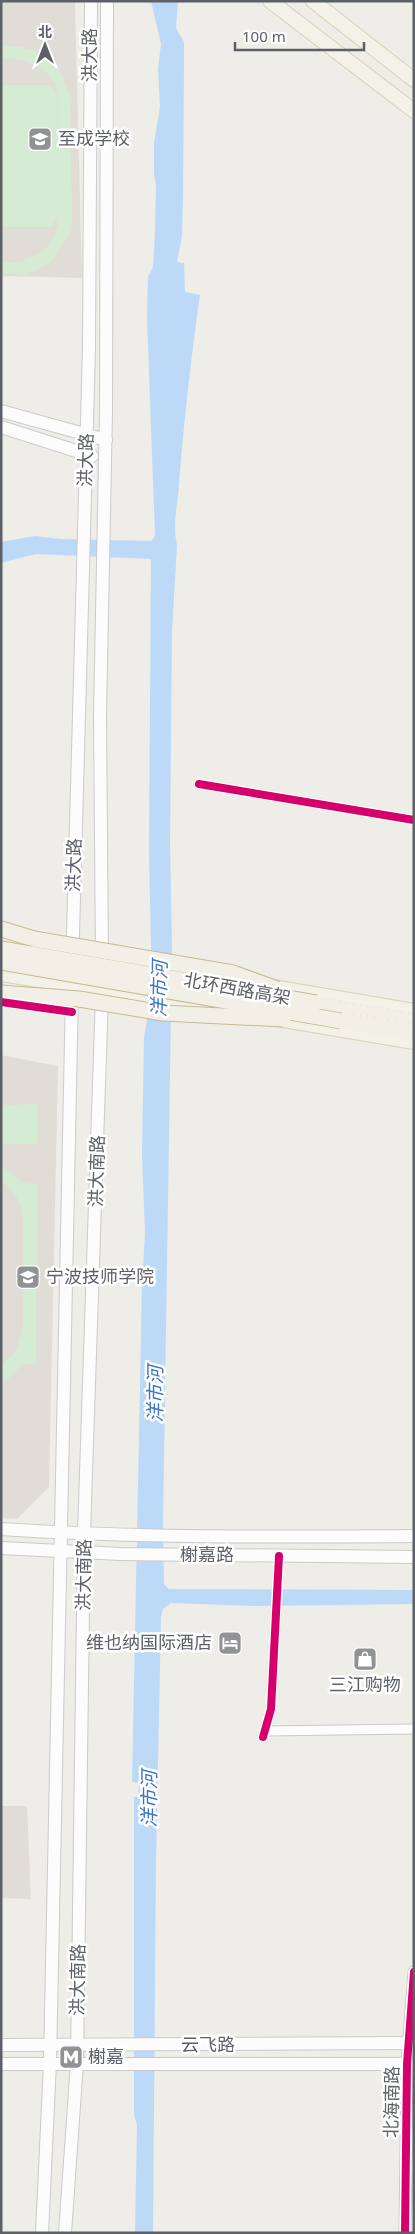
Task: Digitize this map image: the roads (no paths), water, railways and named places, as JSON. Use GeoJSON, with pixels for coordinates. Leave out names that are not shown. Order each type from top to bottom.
{"type":"FeatureCollection","features":[{"type":"Feature","properties":{"kind":"highway"},"geometry":{"type":"LineString","coordinates":[[1,929],[34,939]]}},
{"type":"Feature","properties":{"kind":"highway"},"geometry":{"type":"LineString","coordinates":[[1,934],[233,972],[316,1003]]}},
{"type":"Feature","properties":{"kind":"highway","name":"北环西路高架"},"geometry":{"type":"LineString","coordinates":[[1,948],[414,1020]]}},
{"type":"Feature","properties":{"kind":"highway","name":"北环西路高架"},"geometry":{"type":"LineString","coordinates":[[1,962],[414,1033]]}},
{"type":"Feature","properties":{"kind":"highway"},"geometry":{"type":"LineString","coordinates":[[1,984],[74,999],[163,1013],[341,1021]]}},
{"type":"Feature","properties":{"kind":"highway"},"geometry":{"type":"LineString","coordinates":[[1,993],[74,999]]}},
{"type":"Feature","properties":{"kind":"main road","name":"洪大路"},"geometry":{"type":"LineString","coordinates":[[73,918],[89,338],[90,1]]}},
{"type":"Feature","properties":{"kind":"main road","name":"洪大路"},"geometry":{"type":"LineString","coordinates":[[102,918],[100,715],[106,458],[107,1]]}},
{"type":"Feature","properties":{"kind":"main road"},"geometry":{"type":"LineString","coordinates":[[270,1],[414,111]]}},
{"type":"Feature","properties":{"kind":"main road"},"geometry":{"type":"LineString","coordinates":[[313,1],[414,80]]}},
{"type":"Feature","properties":{"kind":"main road"},"geometry":{"type":"LineString","coordinates":[[1,411],[106,440]]}},
{"type":"Feature","properties":{"kind":"main road"},"geometry":{"type":"LineString","coordinates":[[1,427],[86,454],[106,458]]}},
{"type":"Feature","properties":{"kind":"main road","name":"洪大南路"},"geometry":{"type":"LineString","coordinates":[[42,2233],[51,2045],[74,999],[73,918]]}},
{"type":"Feature","properties":{"kind":"main road","name":"洪大南路"},"geometry":{"type":"LineString","coordinates":[[65,2233],[77,2063],[84,1533],[102,990],[102,918]]}},
{"type":"Feature","properties":{"kind":"main road"},"geometry":{"type":"LineString","coordinates":[[1,942],[414,1011]]}},
{"type":"Feature","properties":{"kind":"main road"},"geometry":{"type":"LineString","coordinates":[[1,974],[74,999],[102,990],[414,1042]]}},
{"type":"Feature","properties":{"kind":"main road","name":"榭嘉路"},"geometry":{"type":"LineString","coordinates":[[1,1529],[61,1533],[278,1537],[414,1536]]}},
{"type":"Feature","properties":{"kind":"main road","name":"榭嘉路"},"geometry":{"type":"LineString","coordinates":[[1,1548],[279,1560],[414,1558]]}},
{"type":"Feature","properties":{"kind":"main road","name":"云飞路"},"geometry":{"type":"LineString","coordinates":[[1,2045],[411,2043]]}},
{"type":"Feature","properties":{"kind":"main road","name":"云飞路"},"geometry":{"type":"LineString","coordinates":[[1,2064],[410,2064]]}},
{"type":"Feature","properties":{"kind":"street"},"geometry":{"type":"LineString","coordinates":[[199,784],[414,820]]}},
{"type":"Feature","properties":{"kind":"street"},"geometry":{"type":"LineString","coordinates":[[1,1002],[74,999]]}},
{"type":"Feature","properties":{"kind":"street"},"geometry":{"type":"LineString","coordinates":[[279,1560],[272,1709],[264,1734],[414,1729]]}},
{"type":"Feature","properties":{"kind":"street","name":"北海南路"},"geometry":{"type":"LineString","coordinates":[[405,2233],[414,1972]]}},
{"type":"Feature","properties":{"kind":"water","name":"洋市河"},"geometry":{"type":"Polygon","coordinates":[[[151,1],[178,1],[176,28],[184,42],[184,65],[182,236],[177,262],[184,263],[185,292],[200,295],[188,389],[176,514],[177,545],[172,632],[170,843],[172,945],[163,1524],[164,1584],[169,1589],[414,1590],[414,1604],[255,1606],[171,1603],[163,1609],[161,1617],[156,1861],[153,2233],[135,2233],[137,2125],[134,2115],[134,1797],[138,1796],[139,1783],[132,1782],[142,1285],[145,1233],[142,1154],[144,1037],[148,1015],[151,946],[149,851],[151,559],[36,554],[1,563],[1,542],[35,536],[61,539],[151,541],[155,536],[147,318],[148,277],[153,267],[155,232],[156,184],[154,175],[154,143],[160,107],[158,69],[161,44],[151,1]]]}},
{"type":"Feature","properties":{"kind":"railway"},"geometry":{"type":"LineString","coordinates":[[1,944],[414,1014]]}},
{"type":"Feature","properties":{"kind":"railway"},"geometry":{"type":"LineString","coordinates":[[1,956],[414,1024]]}},
{"type":"Feature","properties":{"kind":"place","name":"至成学校"},"geometry":{"type":"Point","coordinates":[40,139]}},
{"type":"Feature","properties":{"kind":"place","name":"宁波技师学院"},"geometry":{"type":"Point","coordinates":[28,1277]}},
{"type":"Feature","properties":{"kind":"place","name":"维也纳国际酒店"},"geometry":{"type":"Point","coordinates":[230,1643]}},
{"type":"Feature","properties":{"kind":"place","name":"三江购物"},"geometry":{"type":"Point","coordinates":[365,1659]}},
{"type":"Feature","properties":{"kind":"place","name":"榭嘉"},"geometry":{"type":"Point","coordinates":[71,2057]}}]}
